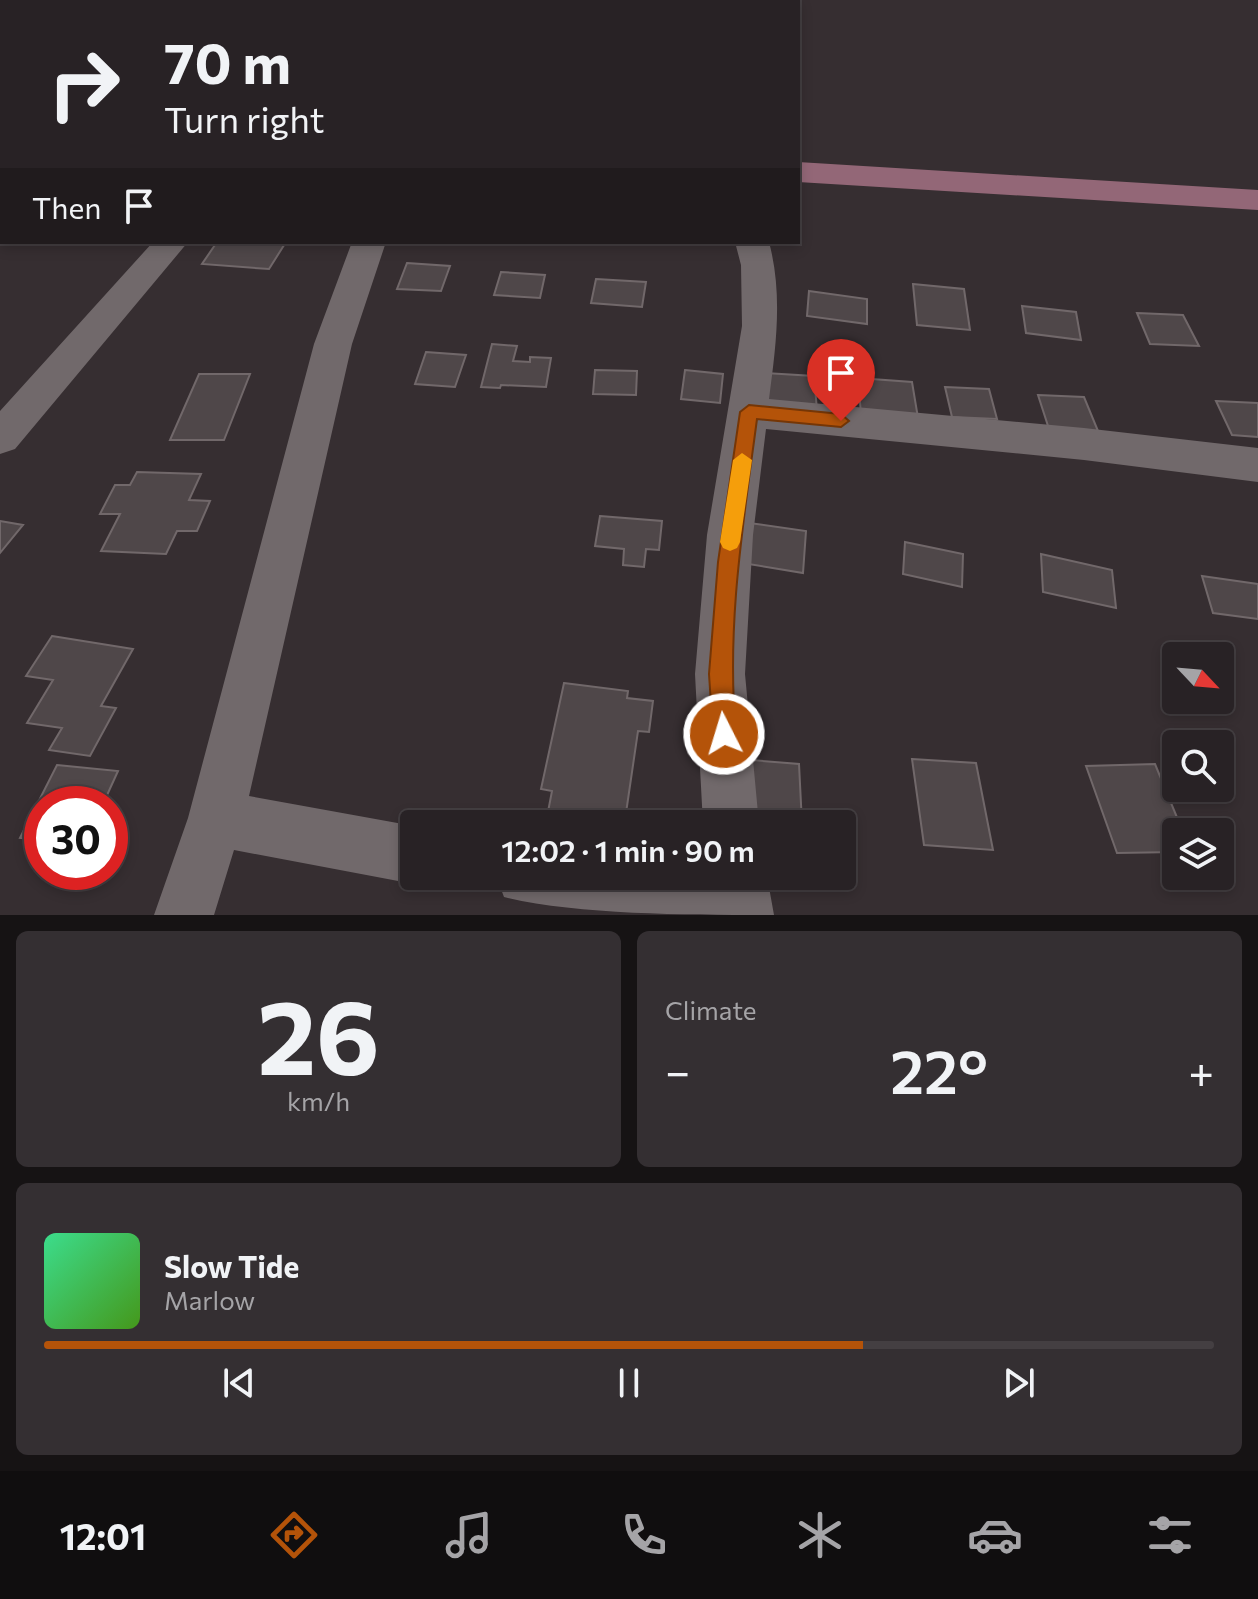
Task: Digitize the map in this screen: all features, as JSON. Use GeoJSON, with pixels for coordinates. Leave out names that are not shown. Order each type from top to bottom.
{"type":"FeatureCollection","features":[{"type":"Feature","properties":{"kind":"main road"},"geometry":{"type":"LineString","coordinates":[[800,172],[1258,200]]}},
{"type":"Feature","properties":{"kind":"street"},"geometry":{"type":"LineString","coordinates":[[0,438],[169,244]]}},
{"type":"Feature","properties":{"kind":"street"},"geometry":{"type":"LineString","coordinates":[[184,915],[216,818],[333,344],[368,244]]}},
{"type":"Feature","properties":{"kind":"street"},"geometry":{"type":"LineString","coordinates":[[730,810],[720,674],[730,535],[760,326],[758,265],[753,244]]}},
{"type":"Feature","properties":{"kind":"street"},"geometry":{"type":"LineString","coordinates":[[749,412],[1084,444],[1258,465]]}},
{"type":"Feature","properties":{"kind":"street"},"geometry":{"type":"LineString","coordinates":[[216,818],[400,852]]}},
{"type":"Feature","properties":{"kind":"street"},"geometry":{"type":"LineString","coordinates":[[599,890],[731,915]]}},
{"type":"Feature","properties":{"kind":"street"},"geometry":{"type":"LineString","coordinates":[[740,890],[744,915]]}},
{"type":"Feature","properties":{"kind":"building"},"geometry":{"type":"Polygon","coordinates":[[[216,244],[285,244],[269,269],[202,264],[216,244]]]}},
{"type":"Feature","properties":{"kind":"building"},"geometry":{"type":"Polygon","coordinates":[[[407,263],[450,266],[441,291],[397,289],[407,263]]]}},
{"type":"Feature","properties":{"kind":"building"},"geometry":{"type":"Polygon","coordinates":[[[501,272],[545,275],[540,298],[494,295],[501,272]]]}},
{"type":"Feature","properties":{"kind":"building"},"geometry":{"type":"Polygon","coordinates":[[[596,279],[646,282],[642,307],[591,303],[596,279]]]}},
{"type":"Feature","properties":{"kind":"building"},"geometry":{"type":"Polygon","coordinates":[[[913,284],[964,289],[970,330],[917,325],[913,284]]]}},
{"type":"Feature","properties":{"kind":"building"},"geometry":{"type":"Polygon","coordinates":[[[809,291],[867,299],[867,324],[807,316],[809,291]]]}},
{"type":"Feature","properties":{"kind":"building"},"geometry":{"type":"Polygon","coordinates":[[[1022,306],[1076,312],[1081,340],[1026,333],[1022,306]]]}},
{"type":"Feature","properties":{"kind":"building"},"geometry":{"type":"Polygon","coordinates":[[[1137,313],[1183,315],[1199,346],[1150,344],[1137,313]]]}},
{"type":"Feature","properties":{"kind":"building"},"geometry":{"type":"Polygon","coordinates":[[[492,344],[517,346],[513,361],[530,362],[530,357],[551,358],[546,387],[481,387],[492,344]]]}},
{"type":"Feature","properties":{"kind":"building"},"geometry":{"type":"Polygon","coordinates":[[[426,352],[466,355],[455,387],[415,384],[426,352]]]}},
{"type":"Feature","properties":{"kind":"building"},"geometry":{"type":"Polygon","coordinates":[[[595,370],[637,371],[636,395],[593,394],[595,370]]]}},
{"type":"Feature","properties":{"kind":"building"},"geometry":{"type":"Polygon","coordinates":[[[685,370],[723,374],[720,403],[681,399],[685,370]]]}},
{"type":"Feature","properties":{"kind":"building"},"geometry":{"type":"Polygon","coordinates":[[[765,373],[814,376],[817,410],[766,407],[765,373]]]}},
{"type":"Feature","properties":{"kind":"building"},"geometry":{"type":"Polygon","coordinates":[[[199,374],[250,374],[224,440],[170,440],[199,374]]]}},
{"type":"Feature","properties":{"kind":"building"},"geometry":{"type":"Polygon","coordinates":[[[858,378],[912,382],[918,418],[861,414],[858,378]]]}},
{"type":"Feature","properties":{"kind":"building"},"geometry":{"type":"Polygon","coordinates":[[[945,387],[989,389],[997,419],[952,417],[945,387]]]}},
{"type":"Feature","properties":{"kind":"building"},"geometry":{"type":"Polygon","coordinates":[[[1038,395],[1084,397],[1098,431],[1049,429],[1038,395]]]}},
{"type":"Feature","properties":{"kind":"building"},"geometry":{"type":"Polygon","coordinates":[[[1216,401],[1258,403],[1258,437],[1232,435],[1216,401]]]}},
{"type":"Feature","properties":{"kind":"building"},"geometry":{"type":"Polygon","coordinates":[[[137,472],[201,474],[189,500],[210,501],[197,531],[177,531],[166,554],[101,551],[120,514],[100,514],[115,485],[130,485],[137,472]]]}},
{"type":"Feature","properties":{"kind":"building"},"geometry":{"type":"Polygon","coordinates":[[[600,516],[662,521],[659,550],[646,549],[644,567],[623,565],[624,549],[595,546],[600,516]]]}},
{"type":"Feature","properties":{"kind":"building"},"geometry":{"type":"Polygon","coordinates":[[[0,521],[23,525],[0,553],[0,521]]]}},
{"type":"Feature","properties":{"kind":"building"},"geometry":{"type":"Polygon","coordinates":[[[742,522],[806,531],[803,573],[736,562],[742,522]]]}},
{"type":"Feature","properties":{"kind":"building"},"geometry":{"type":"Polygon","coordinates":[[[905,542],[963,554],[962,587],[903,574],[905,542]]]}},
{"type":"Feature","properties":{"kind":"building"},"geometry":{"type":"Polygon","coordinates":[[[1041,554],[1112,570],[1116,608],[1043,592],[1041,554]]]}},
{"type":"Feature","properties":{"kind":"building"},"geometry":{"type":"Polygon","coordinates":[[[1202,576],[1258,584],[1258,619],[1213,613],[1202,576]]]}},
{"type":"Feature","properties":{"kind":"building"},"geometry":{"type":"Polygon","coordinates":[[[52,636],[133,649],[101,706],[116,708],[90,756],[49,750],[62,728],[27,723],[53,680],[26,676],[52,636]]]}},
{"type":"Feature","properties":{"kind":"building"},"geometry":{"type":"Polygon","coordinates":[[[564,683],[628,691],[627,698],[653,701],[649,732],[638,731],[626,810],[548,810],[552,791],[541,789],[564,683]]]}},
{"type":"Feature","properties":{"kind":"building"},"geometry":{"type":"Polygon","coordinates":[[[739,759],[799,764],[801,810],[739,810],[739,759]]]}},
{"type":"Feature","properties":{"kind":"building"},"geometry":{"type":"Polygon","coordinates":[[[912,759],[976,763],[993,850],[924,845],[912,759]]]}},
{"type":"Feature","properties":{"kind":"building"},"geometry":{"type":"Polygon","coordinates":[[[1155,764],[1162,781],[1162,802],[1171,802],[1177,818],[1162,818],[1162,852],[1117,853],[1086,766],[1155,764]]]}},
{"type":"Feature","properties":{"kind":"building"},"geometry":{"type":"Polygon","coordinates":[[[57,765],[118,771],[111,786],[46,786],[57,765]]]}},
{"type":"Feature","properties":{"kind":"slow traffic"},"geometry":{"type":"LineString","coordinates":[[730,542],[742,460]]}},
{"type":"Feature","properties":{"kind":"route"},"geometry":{"type":"LineString","coordinates":[[724,734],[720,674],[730,535],[749,412],[841,421]]}}]}
